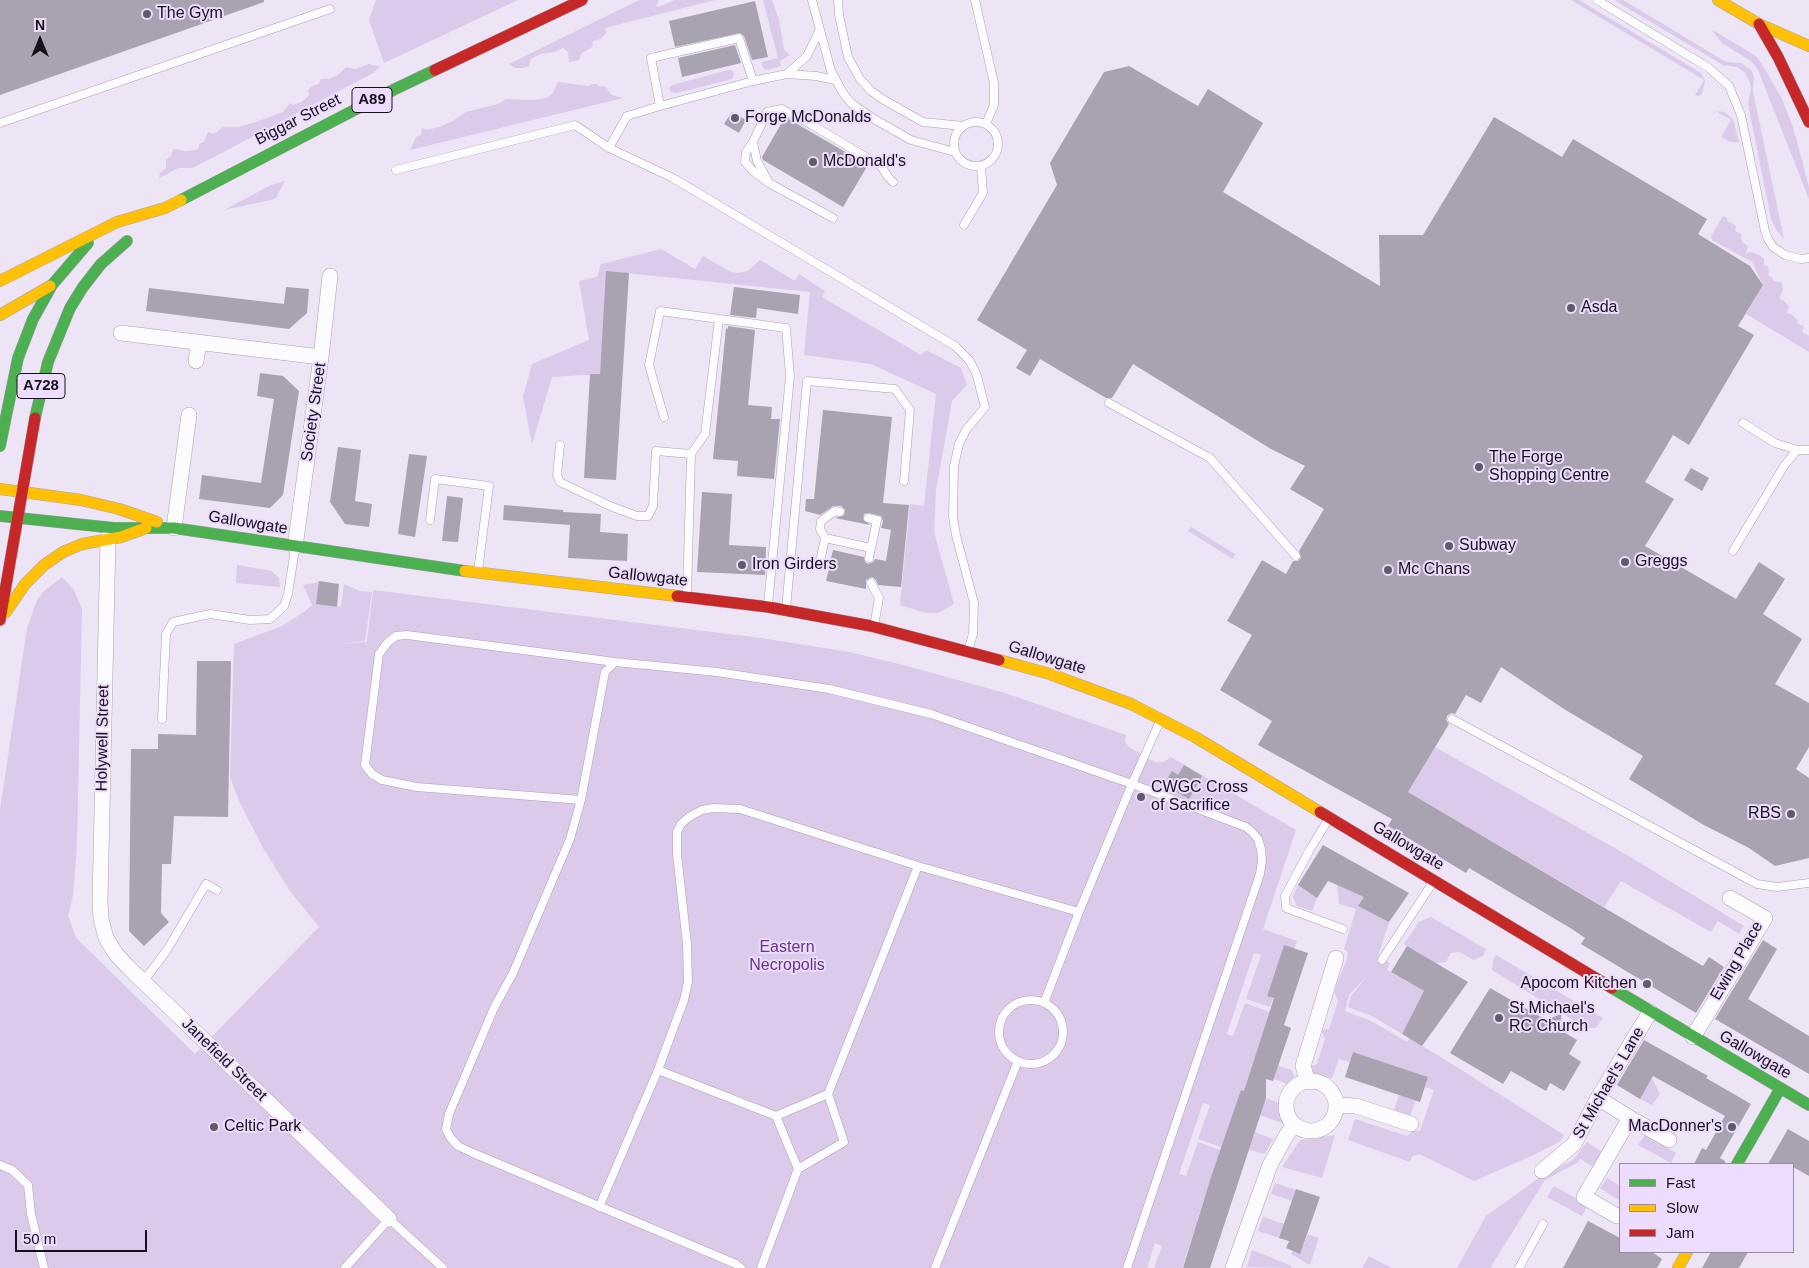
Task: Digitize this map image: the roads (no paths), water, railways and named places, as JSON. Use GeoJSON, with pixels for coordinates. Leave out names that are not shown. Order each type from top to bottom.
{"type":"FeatureCollection","features":[{"type":"Feature","properties":{"kind":"street","name":"Biggar Street"},"geometry":{"type":"LineString","coordinates":[[0,281],[117,222],[165,208],[391,91],[582,0]]}},
{"type":"Feature","properties":{"kind":"street"},"geometry":{"type":"LineString","coordinates":[[1718,0],[1759,24],[1809,46]]}},
{"type":"Feature","properties":{"kind":"street"},"geometry":{"type":"LineString","coordinates":[[1759,24],[1778,57],[1809,122]]}},
{"type":"Feature","properties":{"kind":"street","name":"Biggar Street"},"geometry":{"type":"LineString","coordinates":[[146,224],[165,208]]}},
{"type":"Feature","properties":{"kind":"street","name":"A728"},"geometry":{"type":"LineString","coordinates":[[0,446],[18,358],[33,319],[52,284],[99,231]]}},
{"type":"Feature","properties":{"kind":"street","name":"A728"},"geometry":{"type":"LineString","coordinates":[[0,622],[40,392],[48,362],[70,308],[82,288],[101,264],[130,238],[52,284]]}},
{"type":"Feature","properties":{"kind":"street","name":"Society Street"},"geometry":{"type":"LineString","coordinates":[[295,547],[322,357],[330,276]]}},
{"type":"Feature","properties":{"kind":"street"},"geometry":{"type":"LineString","coordinates":[[0,316],[52,284]]}},
{"type":"Feature","properties":{"kind":"street"},"geometry":{"type":"LineString","coordinates":[[121,333],[322,357]]}},
{"type":"Feature","properties":{"kind":"street"},"geometry":{"type":"LineString","coordinates":[[196,361],[199,343]]}},
{"type":"Feature","properties":{"kind":"street"},"geometry":{"type":"LineString","coordinates":[[174,528],[189,415]]}},
{"type":"Feature","properties":{"kind":"street","name":"Gallowgate"},"geometry":{"type":"LineString","coordinates":[[0,488],[81,500],[119,509],[174,528]]}},
{"type":"Feature","properties":{"kind":"street","name":"Gallowgate"},"geometry":{"type":"LineString","coordinates":[[0,516],[96,526],[174,528],[477,573],[768,607],[874,626],[968,651],[1078,684],[1130,704],[1195,737],[1650,1012],[1809,1105]]}},
{"type":"Feature","properties":{"kind":"street"},"geometry":{"type":"LineString","coordinates":[[0,622],[14,598],[44,565],[72,547],[130,534],[146,528]]}},
{"type":"Feature","properties":{"kind":"street","name":"Holywell Street"},"geometry":{"type":"LineString","coordinates":[[106,938],[100,901],[108,538]]}},
{"type":"Feature","properties":{"kind":"street","name":"Ewing Place"},"geometry":{"type":"LineString","coordinates":[[1692,1037],[1765,918],[1730,898]]}},
{"type":"Feature","properties":{"kind":"street","name":"Janefield Street"},"geometry":{"type":"LineString","coordinates":[[106,938],[116,954],[143,982],[389,1219]]}},
{"type":"Feature","properties":{"kind":"street"},"geometry":{"type":"LineString","coordinates":[[1310,1082],[1303,1067],[1336,958]]}},
{"type":"Feature","properties":{"kind":"street","name":"St Michael's Lane"},"geometry":{"type":"LineString","coordinates":[[1542,1171],[1574,1144],[1598,1098],[1650,1012]]}},
{"type":"Feature","properties":{"kind":"street"},"geometry":{"type":"LineString","coordinates":[[1310,1082],[1322,1084],[1328,1088],[1335,1099],[1336,1105],[1332,1121],[1326,1127],[1310,1131],[1302,1130],[1294,1125],[1286,1111],[1286,1102],[1289,1094],[1294,1088],[1310,1082]]}},
{"type":"Feature","properties":{"kind":"street"},"geometry":{"type":"LineString","coordinates":[[1738,1163],[1780,1088]]}},
{"type":"Feature","properties":{"kind":"street"},"geometry":{"type":"LineString","coordinates":[[1598,1098],[1669,1140]]}},
{"type":"Feature","properties":{"kind":"street"},"geometry":{"type":"LineString","coordinates":[[1336,1105],[1356,1106],[1411,1124]]}},
{"type":"Feature","properties":{"kind":"street"},"geometry":{"type":"LineString","coordinates":[[1617,1216],[1584,1197],[1630,1118]]}},
{"type":"Feature","properties":{"kind":"street"},"geometry":{"type":"LineString","coordinates":[[1233,1268],[1270,1165],[1294,1125]]}},
{"type":"Feature","properties":{"kind":"street"},"geometry":{"type":"LineString","coordinates":[[1678,1268],[1686,1253]]}},
{"type":"Feature","properties":{"kind":"lane"},"geometry":{"type":"LineString","coordinates":[[812,0],[835,80],[851,103],[910,140],[955,152]]}},
{"type":"Feature","properties":{"kind":"lane"},"geometry":{"type":"LineString","coordinates":[[838,0],[839,15],[848,57],[856,73],[871,91],[924,122],[963,126]]}},
{"type":"Feature","properties":{"kind":"lane"},"geometry":{"type":"LineString","coordinates":[[975,0],[994,83],[994,105],[986,124]]}},
{"type":"Feature","properties":{"kind":"lane"},"geometry":{"type":"LineString","coordinates":[[1597,0],[1710,68],[1729,86],[1741,115],[1768,239],[1773,247],[1785,255],[1802,259],[1809,258]]}},
{"type":"Feature","properties":{"kind":"lane"},"geometry":{"type":"LineString","coordinates":[[0,123],[330,9]]}},
{"type":"Feature","properties":{"kind":"lane"},"geometry":{"type":"LineString","coordinates":[[787,74],[807,56],[820,31]]}},
{"type":"Feature","properties":{"kind":"lane"},"geometry":{"type":"LineString","coordinates":[[660,106],[651,58],[739,38],[753,81]]}},
{"type":"Feature","properties":{"kind":"lane"},"geometry":{"type":"LineString","coordinates":[[609,148],[627,116],[660,106],[753,81],[787,74],[816,76],[835,80]]}},
{"type":"Feature","properties":{"kind":"lane"},"geometry":{"type":"LineString","coordinates":[[833,218],[769,183],[753,171],[745,162],[746,152],[753,142],[767,112],[782,109],[812,125],[881,166],[888,177],[894,182]]}},
{"type":"Feature","properties":{"kind":"lane"},"geometry":{"type":"LineString","coordinates":[[974,122],[986,124],[995,132],[998,144],[995,155],[991,160],[981,166],[968,165],[962,162],[955,152],[954,138],[957,131],[963,126],[974,122]]}},
{"type":"Feature","properties":{"kind":"lane"},"geometry":{"type":"LineString","coordinates":[[396,170],[575,125],[609,148],[673,178],[955,346],[969,360],[977,376],[985,406],[966,430],[959,444],[954,466],[953,517],[974,603],[973,634],[968,651]]}},
{"type":"Feature","properties":{"kind":"lane"},"geometry":{"type":"LineString","coordinates":[[753,142],[757,161],[769,183]]}},
{"type":"Feature","properties":{"kind":"lane"},"geometry":{"type":"LineString","coordinates":[[964,225],[983,193],[981,166]]}},
{"type":"Feature","properties":{"kind":"lane"},"geometry":{"type":"LineString","coordinates":[[664,416],[649,365],[660,311],[786,328],[790,376],[768,607]]}},
{"type":"Feature","properties":{"kind":"lane"},"geometry":{"type":"LineString","coordinates":[[687,597],[691,454],[705,434],[719,319]]}},
{"type":"Feature","properties":{"kind":"lane"},"geometry":{"type":"LineString","coordinates":[[786,610],[807,381],[895,389],[910,410],[904,481]]}},
{"type":"Feature","properties":{"kind":"lane"},"geometry":{"type":"LineString","coordinates":[[1109,403],[1210,458],[1296,556]]}},
{"type":"Feature","properties":{"kind":"lane"},"geometry":{"type":"LineString","coordinates":[[1743,423],[1775,443],[1797,450],[1809,450]]}},
{"type":"Feature","properties":{"kind":"lane"},"geometry":{"type":"LineString","coordinates":[[560,444],[557,475],[560,482],[610,506],[637,516],[648,516],[653,506],[656,451],[691,454]]}},
{"type":"Feature","properties":{"kind":"lane"},"geometry":{"type":"LineString","coordinates":[[1733,551],[1784,466],[1797,450]]}},
{"type":"Feature","properties":{"kind":"lane"},"geometry":{"type":"LineString","coordinates":[[430,520],[435,479],[489,486],[477,573]]}},
{"type":"Feature","properties":{"kind":"lane"},"geometry":{"type":"LineString","coordinates":[[820,562],[825,538],[820,528],[821,521],[835,511],[840,512]]}},
{"type":"Feature","properties":{"kind":"lane"},"geometry":{"type":"LineString","coordinates":[[868,518],[876,520],[869,558]]}},
{"type":"Feature","properties":{"kind":"lane"},"geometry":{"type":"LineString","coordinates":[[825,538],[871,548]]}},
{"type":"Feature","properties":{"kind":"lane"},"geometry":{"type":"LineString","coordinates":[[162,719],[166,634],[173,622],[210,614],[250,620],[270,619],[284,606],[288,594],[295,547]]}},
{"type":"Feature","properties":{"kind":"lane"},"geometry":{"type":"LineString","coordinates":[[790,565],[820,562],[830,564]]}},
{"type":"Feature","properties":{"kind":"lane"},"geometry":{"type":"LineString","coordinates":[[871,583],[879,598],[874,626]]}},
{"type":"Feature","properties":{"kind":"lane"},"geometry":{"type":"LineString","coordinates":[[581,800],[418,787],[382,780],[372,774],[365,765],[379,654],[388,642],[396,636],[407,635],[615,662],[717,672],[838,692],[931,714],[1132,784],[1246,827],[1258,839],[1262,861],[1260,874],[1127,1268]]}},
{"type":"Feature","properties":{"kind":"lane"},"geometry":{"type":"LineString","coordinates":[[615,662],[605,672],[581,800],[570,839],[514,973],[494,1008],[449,1114],[446,1129],[458,1146],[736,1264],[741,1268]]}},
{"type":"Feature","properties":{"kind":"lane"},"geometry":{"type":"LineString","coordinates":[[1044,1003],[1079,912],[1161,719]]}},
{"type":"Feature","properties":{"kind":"lane"},"geometry":{"type":"LineString","coordinates":[[1452,719],[1757,884],[1777,887],[1809,883]]}},
{"type":"Feature","properties":{"kind":"lane"},"geometry":{"type":"LineString","coordinates":[[599,1207],[658,1070],[681,1010],[688,982],[687,944],[677,854],[677,832],[681,824],[689,817],[702,810],[713,808],[740,809],[918,866],[1079,912]]}},
{"type":"Feature","properties":{"kind":"lane"},"geometry":{"type":"LineString","coordinates":[[1329,817],[1285,896],[1286,908],[1343,929]]}},
{"type":"Feature","properties":{"kind":"lane"},"geometry":{"type":"LineString","coordinates":[[761,1268],[798,1169],[844,1142],[828,1094],[918,866]]}},
{"type":"Feature","properties":{"kind":"lane"},"geometry":{"type":"LineString","coordinates":[[1382,960],[1434,880]]}},
{"type":"Feature","properties":{"kind":"lane"},"geometry":{"type":"LineString","coordinates":[[143,982],[167,950],[206,884],[216,890]]}},
{"type":"Feature","properties":{"kind":"lane"},"geometry":{"type":"LineString","coordinates":[[1035,1000],[1044,1003],[1060,1019],[1062,1040],[1057,1050],[1040,1063],[1029,1064],[1018,1061],[1003,1048],[999,1039],[1002,1019],[1007,1010],[1015,1004],[1035,1000]]}},
{"type":"Feature","properties":{"kind":"lane"},"geometry":{"type":"LineString","coordinates":[[935,1268],[1018,1061]]}},
{"type":"Feature","properties":{"kind":"lane"},"geometry":{"type":"LineString","coordinates":[[658,1070],[776,1116],[828,1094]]}},
{"type":"Feature","properties":{"kind":"lane"},"geometry":{"type":"LineString","coordinates":[[776,1116],[798,1169]]}},
{"type":"Feature","properties":{"kind":"lane"},"geometry":{"type":"LineString","coordinates":[[0,1164],[12,1170],[28,1185],[31,1214],[44,1268]]}},
{"type":"Feature","properties":{"kind":"lane"},"geometry":{"type":"LineString","coordinates":[[344,1268],[389,1219],[443,1268]]}},
{"type":"Feature","properties":{"kind":"lane"},"geometry":{"type":"LineString","coordinates":[[1519,1268],[1543,1224]]}},
{"type":"Feature","properties":{"kind":"place","name":"The Gym"},"geometry":{"type":"Point","coordinates":[147,14]}},
{"type":"Feature","properties":{"kind":"place","name":"Forge McDonalds"},"geometry":{"type":"Point","coordinates":[735,118]}},
{"type":"Feature","properties":{"kind":"place","name":"McDonald's"},"geometry":{"type":"Point","coordinates":[813,162]}},
{"type":"Feature","properties":{"kind":"place","name":"Asda"},"geometry":{"type":"Point","coordinates":[1571,308]}},
{"type":"Feature","properties":{"kind":"place","name":"The Forge Shopping Centre"},"geometry":{"type":"Point","coordinates":[1479,467]}},
{"type":"Feature","properties":{"kind":"place","name":"Subway"},"geometry":{"type":"Point","coordinates":[1449,546]}},
{"type":"Feature","properties":{"kind":"place","name":"Greggs"},"geometry":{"type":"Point","coordinates":[1625,562]}},
{"type":"Feature","properties":{"kind":"place","name":"Iron Girders"},"geometry":{"type":"Point","coordinates":[742,565]}},
{"type":"Feature","properties":{"kind":"place","name":"Mc Chans"},"geometry":{"type":"Point","coordinates":[1388,570]}},
{"type":"Feature","properties":{"kind":"place","name":"CWGC Cross of Sacrifice"},"geometry":{"type":"Point","coordinates":[1141,797]}},
{"type":"Feature","properties":{"kind":"place","name":"RBS"},"geometry":{"type":"Point","coordinates":[1791,814]}},
{"type":"Feature","properties":{"kind":"place","name":"Apocom Kitchen"},"geometry":{"type":"Point","coordinates":[1647,984]}},
{"type":"Feature","properties":{"kind":"place","name":"St Michael's RC Church"},"geometry":{"type":"Point","coordinates":[1499,1018]}},
{"type":"Feature","properties":{"kind":"place","name":"Celtic Park"},"geometry":{"type":"Point","coordinates":[214,1127]}},
{"type":"Feature","properties":{"kind":"place","name":"MacDonner's"},"geometry":{"type":"Point","coordinates":[1732,1127]}},
{"type":"Feature","properties":{"kind":"park label","name":"Eastern Necropolis"},"geometry":{"type":"Point","coordinates":[787,957]}}]}
